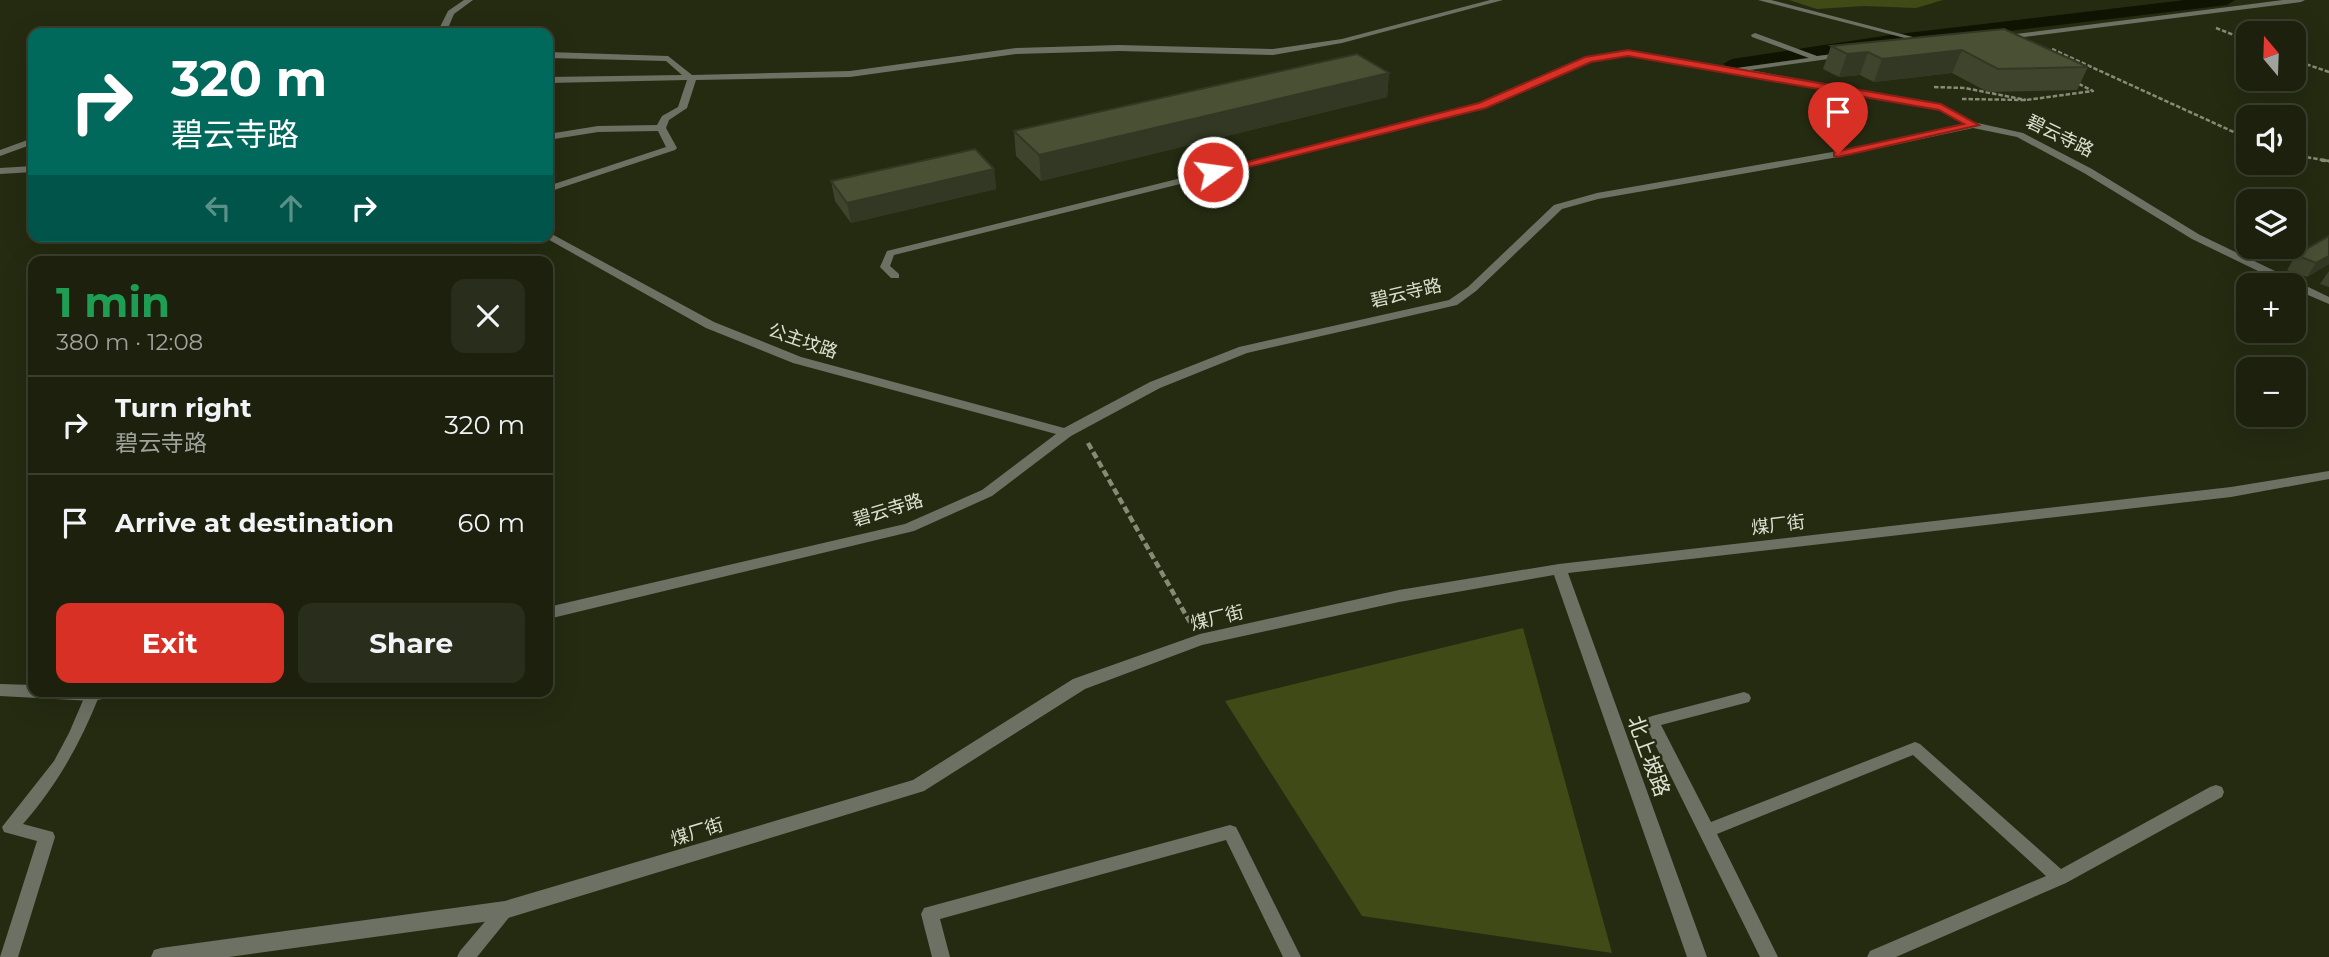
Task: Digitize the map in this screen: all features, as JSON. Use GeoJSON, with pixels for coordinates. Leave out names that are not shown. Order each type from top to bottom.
{"type":"FeatureCollection","features":[{"type":"Feature","properties":{"kind":"street"},"geometry":{"type":"LineString","coordinates":[[443,28],[451,12],[469,0]]}},
{"type":"Feature","properties":{"kind":"street"},"geometry":{"type":"LineString","coordinates":[[553,80],[850,74],[1016,51],[1119,48],[1273,52],[1342,41],[1499,0]]}},
{"type":"Feature","properties":{"kind":"street"},"geometry":{"type":"LineString","coordinates":[[1762,0],[1941,44]]}},
{"type":"Feature","properties":{"kind":"street"},"geometry":{"type":"LineString","coordinates":[[1987,39],[2301,0]]}},
{"type":"Feature","properties":{"kind":"street"},"geometry":{"type":"LineString","coordinates":[[553,55],[668,59],[692,79]]}},
{"type":"Feature","properties":{"kind":"street"},"geometry":{"type":"LineString","coordinates":[[661,128],[665,118],[682,108],[692,79]]}},
{"type":"Feature","properties":{"kind":"street","name":"碧云寺路"},"geometry":{"type":"LineString","coordinates":[[553,612],[909,528],[987,493],[1066,433],[1155,384],[1243,350],[1453,303],[1472,289],[1559,206],[1597,196],[1824,157],[1973,125],[2020,135],[2088,171],[2196,237],[2329,301]]}},
{"type":"Feature","properties":{"kind":"street"},"geometry":{"type":"LineString","coordinates":[[553,136],[598,129],[661,128]]}},
{"type":"Feature","properties":{"kind":"street"},"geometry":{"type":"LineString","coordinates":[[553,187],[672,148],[661,128]]}},
{"type":"Feature","properties":{"kind":"street"},"geometry":{"type":"LineString","coordinates":[[0,153],[28,143]]}},
{"type":"Feature","properties":{"kind":"street"},"geometry":{"type":"LineString","coordinates":[[0,171],[28,169]]}},
{"type":"Feature","properties":{"kind":"street","name":"公主坟路"},"geometry":{"type":"LineString","coordinates":[[553,238],[710,325],[797,360],[1066,433]]}},
{"type":"Feature","properties":{"kind":"street","name":"煤厂街"},"geometry":{"type":"LineString","coordinates":[[161,957],[505,910],[918,786],[1079,684],[1200,640],[1399,596],[1559,569],[2231,492],[2329,475]]}},
{"type":"Feature","properties":{"kind":"street","name":"北上坡路"},"geometry":{"type":"LineString","coordinates":[[1559,569],[1697,957]]}},
{"type":"Feature","properties":{"kind":"street"},"geometry":{"type":"LineString","coordinates":[[0,690],[28,691]]}},
{"type":"Feature","properties":{"kind":"lane"},"geometry":{"type":"LineString","coordinates":[[1755,35],[1818,58]]}},
{"type":"Feature","properties":{"kind":"lane"},"geometry":{"type":"LineString","coordinates":[[1913,47],[1941,44]]}},
{"type":"Feature","properties":{"kind":"lane"},"geometry":{"type":"LineString","coordinates":[[1612,47],[1628,53],[1941,107],[1973,125]]}},
{"type":"Feature","properties":{"kind":"lane"},"geometry":{"type":"LineString","coordinates":[[895,276],[886,267],[890,253],[1483,106],[1589,60],[1628,53]]}},
{"type":"Feature","properties":{"kind":"lane"},"geometry":{"type":"LineString","coordinates":[[1735,70],[1859,53]]}},
{"type":"Feature","properties":{"kind":"lane"},"geometry":{"type":"LineString","coordinates":[[9,957],[47,837],[10,827],[42,792],[68,756],[99,697]]}},
{"type":"Feature","properties":{"kind":"lane"},"geometry":{"type":"LineString","coordinates":[[1744,698],[1652,722],[1769,957]]}},
{"type":"Feature","properties":{"kind":"lane"},"geometry":{"type":"LineString","coordinates":[[1707,831],[1914,748],[2060,878]]}},
{"type":"Feature","properties":{"kind":"lane"},"geometry":{"type":"LineString","coordinates":[[1876,957],[2060,878],[2216,792]]}},
{"type":"Feature","properties":{"kind":"lane"},"geometry":{"type":"LineString","coordinates":[[941,957],[930,914],[1230,832],[1292,957]]}},
{"type":"Feature","properties":{"kind":"lane"},"geometry":{"type":"LineString","coordinates":[[466,957],[505,910]]}},
{"type":"Feature","properties":{"kind":"path"},"geometry":{"type":"LineString","coordinates":[[2021,36],[2236,133]]}},
{"type":"Feature","properties":{"kind":"path"},"geometry":{"type":"LineString","coordinates":[[2306,64],[2329,72]]}},
{"type":"Feature","properties":{"kind":"path"},"geometry":{"type":"LineString","coordinates":[[1941,107],[1945,100],[2026,100],[2093,91],[2074,82]]}},
{"type":"Feature","properties":{"kind":"path"},"geometry":{"type":"LineString","coordinates":[[1925,86],[1965,88],[2026,100]]}},
{"type":"Feature","properties":{"kind":"path"},"geometry":{"type":"LineString","coordinates":[[2306,157],[2329,161]]}},
{"type":"Feature","properties":{"kind":"path"},"geometry":{"type":"LineString","coordinates":[[1079,427],[1200,640]]}},
{"type":"Feature","properties":{"kind":"green space"},"geometry":{"type":"Polygon","coordinates":[[[1789,0],[1943,0],[1916,8],[1864,6],[1817,9],[1789,0]]]}},
{"type":"Feature","properties":{"kind":"green space"},"geometry":{"type":"Polygon","coordinates":[[[1523,628],[1612,953],[1362,916],[1225,701],[1523,628]]]}},
{"type":"Feature","properties":{"kind":"building"},"geometry":{"type":"Polygon","coordinates":[[[2004,29],[2088,67],[1998,69],[1962,50],[1882,59],[1868,52],[1847,54],[1831,46],[2004,29]]]}},
{"type":"Feature","properties":{"kind":"building"},"geometry":{"type":"Polygon","coordinates":[[[1357,54],[1389,73],[1039,155],[1014,131],[1357,54]]]}},
{"type":"Feature","properties":{"kind":"building"},"geometry":{"type":"Polygon","coordinates":[[[975,149],[994,169],[847,203],[831,181],[975,149]]]}},
{"type":"Feature","properties":{"kind":"building"},"geometry":{"type":"Polygon","coordinates":[[[2329,236],[2329,256],[2316,263],[2306,259],[2306,249],[2329,236]]]}},
{"type":"Feature","properties":{"kind":"waterway"},"geometry":{"type":"LineString","coordinates":[[1732,64],[1890,40],[2227,0]]}},
{"type":"Feature","properties":{"kind":"route"},"geometry":{"type":"LineString","coordinates":[[1213,172],[1483,106],[1589,60],[1628,53],[1941,107],[1973,125],[1838,154]]}}]}
